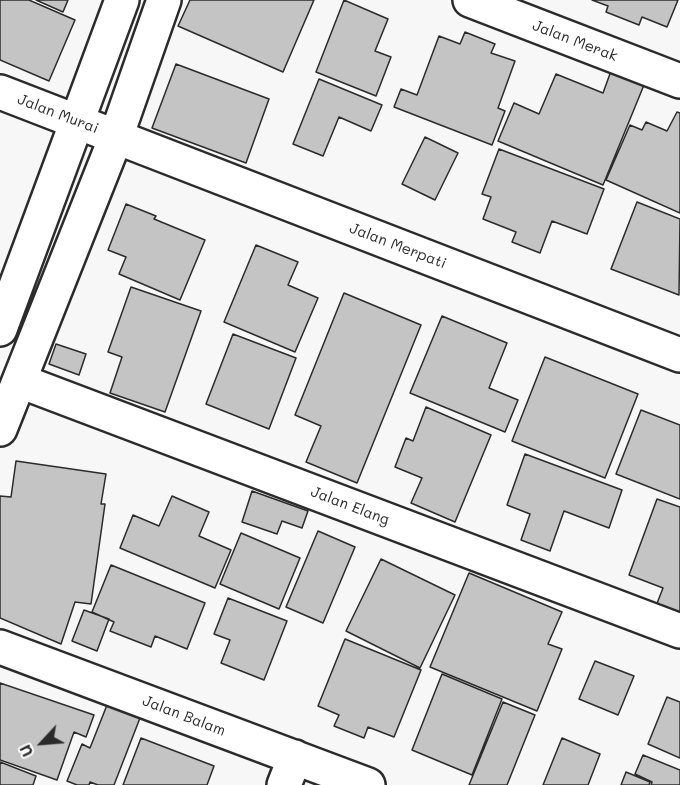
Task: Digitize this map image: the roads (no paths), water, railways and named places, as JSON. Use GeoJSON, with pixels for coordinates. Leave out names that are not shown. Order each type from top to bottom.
{"type":"FeatureCollection","features":[{"type":"Feature","properties":{"kind":"street"},"geometry":{"type":"LineString","coordinates":[[0,329],[122,0]]}},
{"type":"Feature","properties":{"kind":"street"},"geometry":{"type":"LineString","coordinates":[[0,429],[116,137],[164,0]]}},
{"type":"Feature","properties":{"kind":"street","name":"Jalan Merak"},"geometry":{"type":"LineString","coordinates":[[470,0],[680,81]]}},
{"type":"Feature","properties":{"kind":"street","name":"Jalan Murai"},"geometry":{"type":"LineString","coordinates":[[0,92],[116,137]]}},
{"type":"Feature","properties":{"kind":"street","name":"Jalan Merpati"},"geometry":{"type":"LineString","coordinates":[[116,137],[680,355]]}},
{"type":"Feature","properties":{"kind":"street","name":"Jalan Elang"},"geometry":{"type":"LineString","coordinates":[[20,381],[680,631]]}},
{"type":"Feature","properties":{"kind":"street","name":"Jalan Balam"},"geometry":{"type":"LineString","coordinates":[[0,647],[289,771],[368,785]]}}]}
